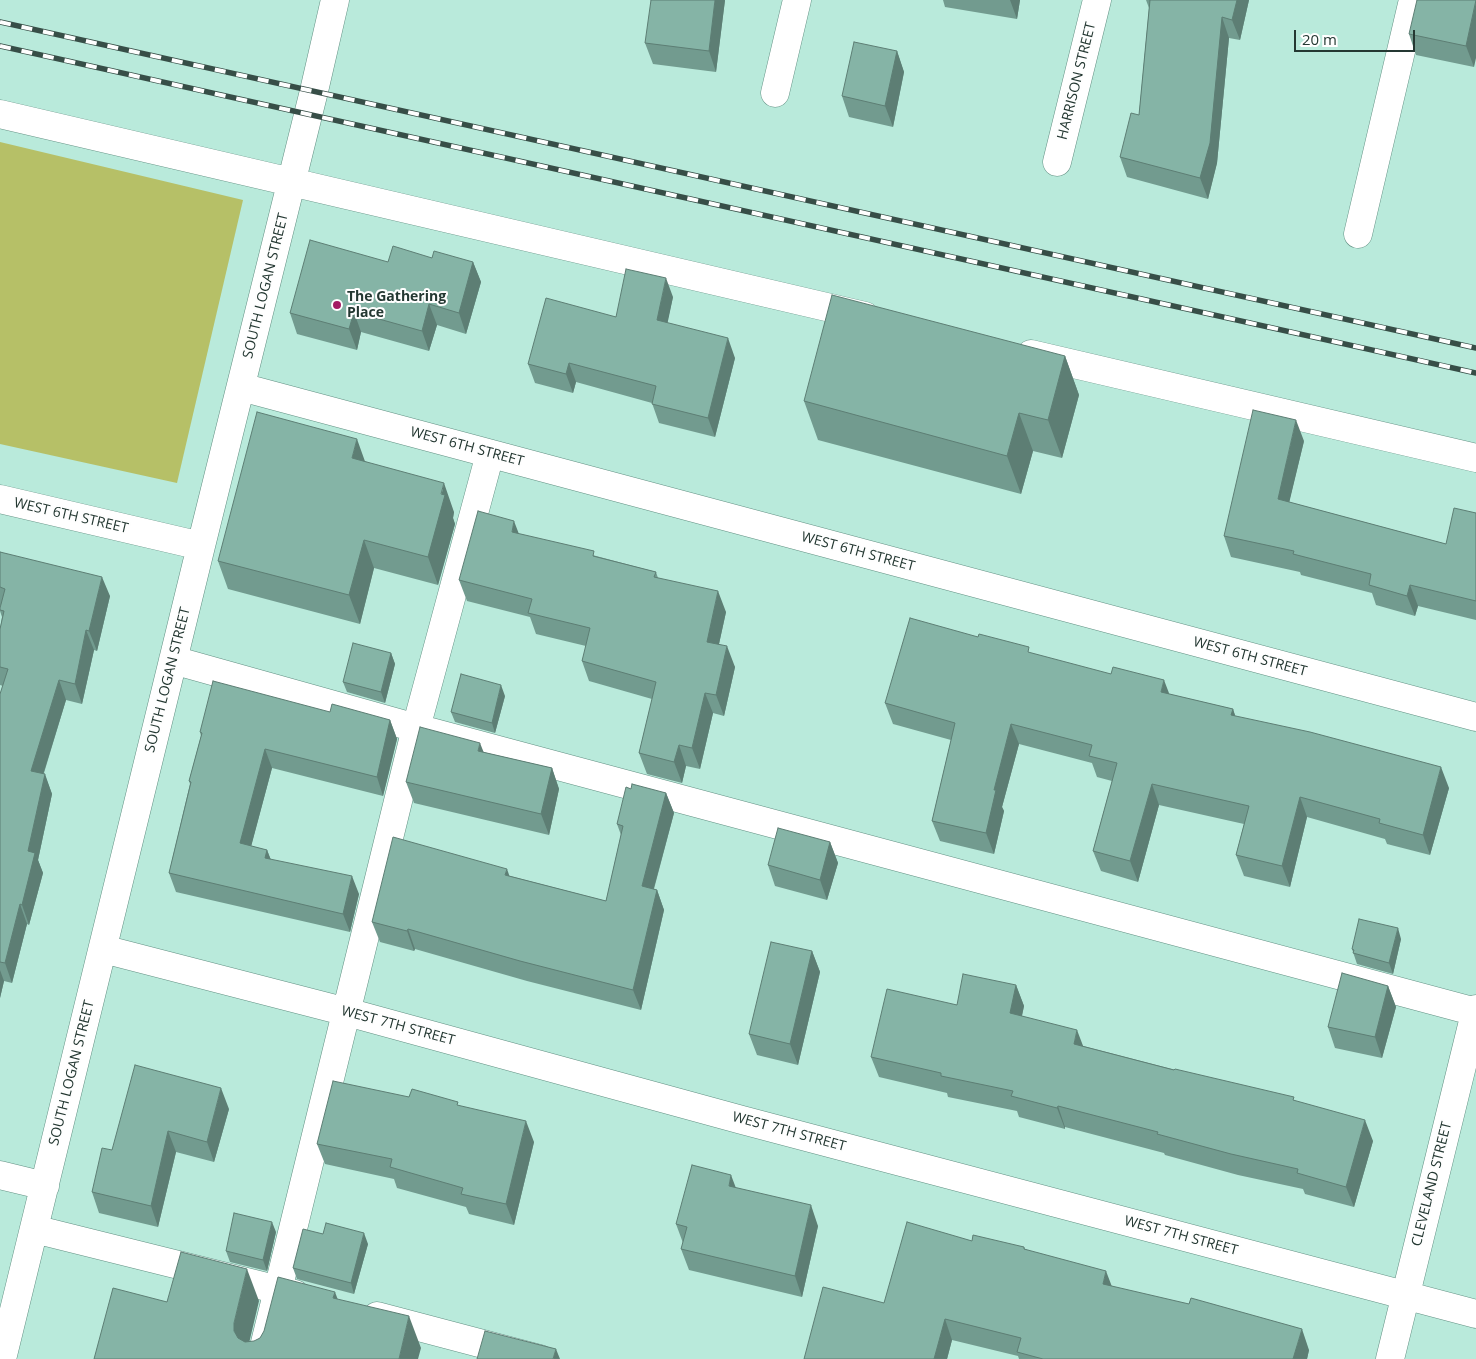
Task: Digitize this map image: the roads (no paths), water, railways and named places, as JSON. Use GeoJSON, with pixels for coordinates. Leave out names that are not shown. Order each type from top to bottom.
{"type":"FeatureCollection","features":[{"type":"Feature","properties":{"kind":"street","name":"SOUTH LOGAN STREET"},"geometry":{"type":"LineString","coordinates":[[2,1359],[292,182],[335,0]]}},
{"type":"Feature","properties":{"kind":"street"},"geometry":{"type":"LineString","coordinates":[[776,92],[797,0]]}},
{"type":"Feature","properties":{"kind":"street","name":"HARRISON STREET"},"geometry":{"type":"LineString","coordinates":[[1057,162],[1097,0]]}},
{"type":"Feature","properties":{"kind":"street"},"geometry":{"type":"LineString","coordinates":[[1358,234],[1413,0]]}},
{"type":"Feature","properties":{"kind":"street"},"geometry":{"type":"LineString","coordinates":[[0,114],[894,322]]}},
{"type":"Feature","properties":{"kind":"street"},"geometry":{"type":"LineString","coordinates":[[1010,350],[1476,458]]}},
{"type":"Feature","properties":{"kind":"street","name":"WEST 6TH STREET"},"geometry":{"type":"LineString","coordinates":[[240,387],[1476,718]]}},
{"type":"Feature","properties":{"kind":"street"},"geometry":{"type":"LineString","coordinates":[[261,1359],[416,728],[490,454]]}},
{"type":"Feature","properties":{"kind":"street","name":"WEST 6TH STREET"},"geometry":{"type":"LineString","coordinates":[[0,499],[201,546]]}},
{"type":"Feature","properties":{"kind":"street"},"geometry":{"type":"LineString","coordinates":[[173,660],[416,728],[1476,1011]]}},
{"type":"Feature","properties":{"kind":"street","name":"WEST 7TH STREET"},"geometry":{"type":"LineString","coordinates":[[103,949],[346,1012],[751,1122],[1476,1314]]}},
{"type":"Feature","properties":{"kind":"street","name":"CLEVELAND STREET"},"geometry":{"type":"LineString","coordinates":[[1390,1359],[1476,1011]]}},
{"type":"Feature","properties":{"kind":"street"},"geometry":{"type":"LineString","coordinates":[[0,1175],[45,1186]]}},
{"type":"Feature","properties":{"kind":"street"},"geometry":{"type":"LineString","coordinates":[[34,1229],[316,1300]]}},
{"type":"Feature","properties":{"kind":"street"},"geometry":{"type":"LineString","coordinates":[[353,1310],[540,1359]]}},
{"type":"Feature","properties":{"kind":"railway"},"geometry":{"type":"LineString","coordinates":[[0,22],[1476,348]]}},
{"type":"Feature","properties":{"kind":"railway"},"geometry":{"type":"LineString","coordinates":[[0,46],[1476,373]]}},
{"type":"Feature","properties":{"kind":"place","name":"The Gathering Place"},"geometry":{"type":"Point","coordinates":[337,305]}}]}
